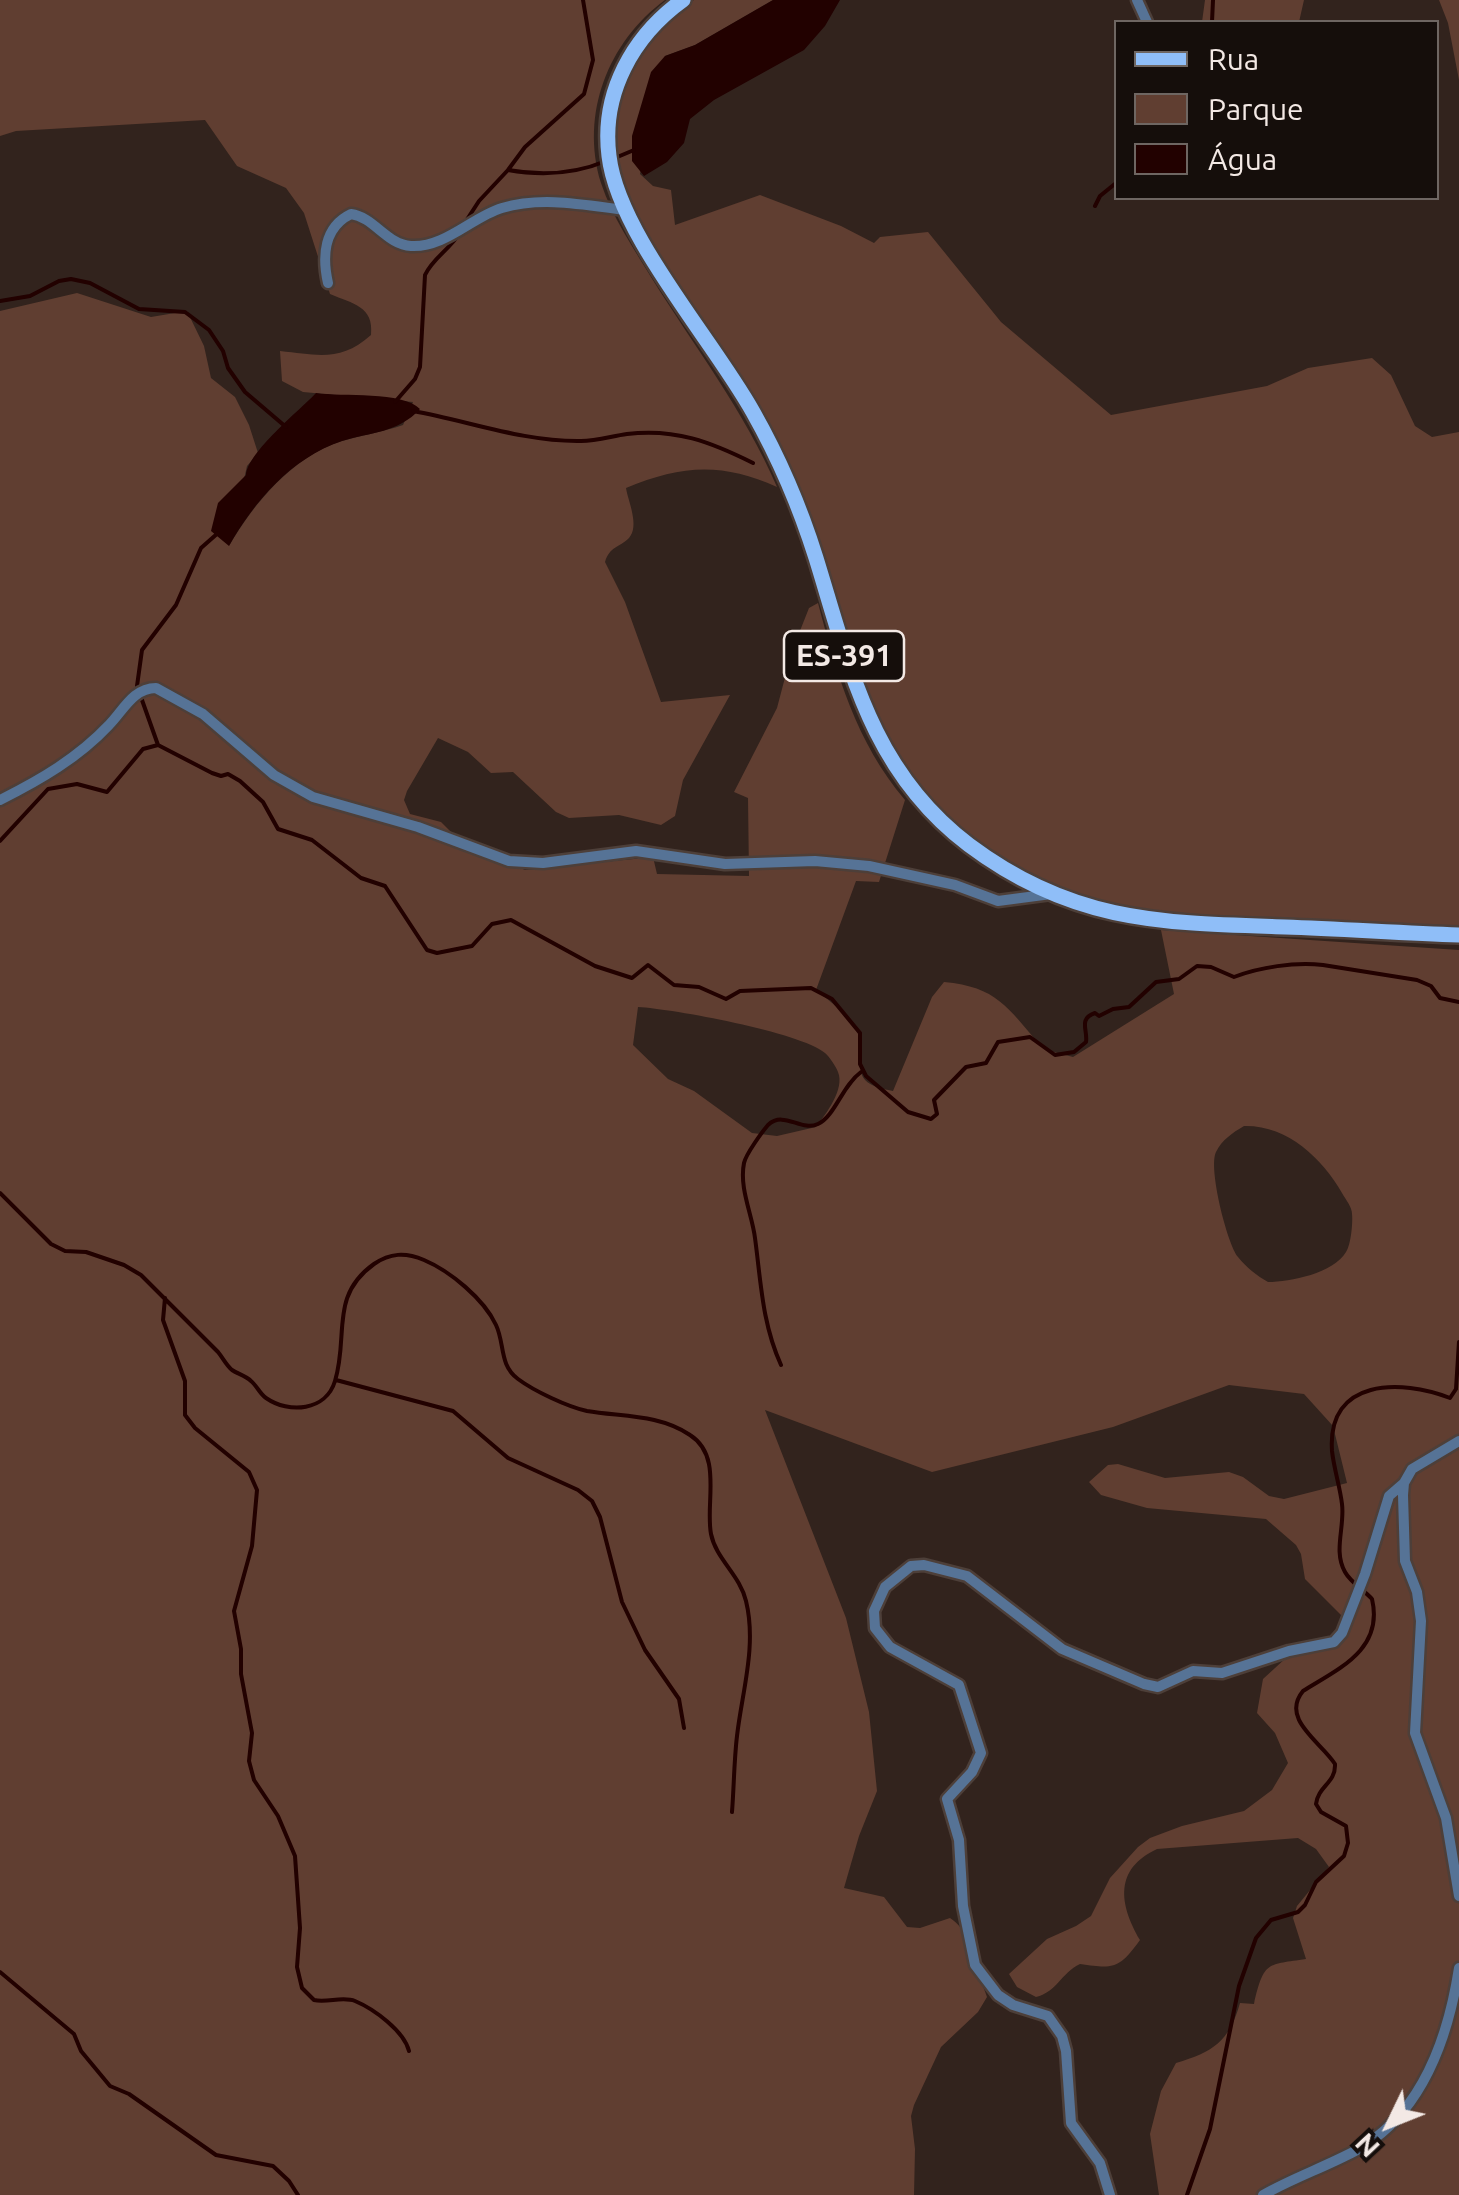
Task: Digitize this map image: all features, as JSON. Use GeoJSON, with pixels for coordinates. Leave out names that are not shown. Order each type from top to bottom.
{"type":"FeatureCollection","features":[{"type":"Feature","properties":{"kind":"main road","name":"ES-391"},"geometry":{"type":"LineString","coordinates":[[682,0],[641,39],[614,92],[608,152],[615,187],[625,210],[773,449],[803,522],[857,691],[892,762],[917,796],[957,835],[1022,880],[1104,912],[1170,923],[1459,935]]}},
{"type":"Feature","properties":{"kind":"street"},"geometry":{"type":"LineString","coordinates":[[328,283],[324,265],[330,232],[351,214],[361,216],[399,243],[412,246],[464,230],[507,206],[556,202],[625,210]]}},
{"type":"Feature","properties":{"kind":"street"},"geometry":{"type":"LineString","coordinates":[[0,800],[41,780],[108,726],[136,695],[156,688],[204,714],[274,775],[312,797],[418,827],[509,861],[543,863],[636,852],[725,864],[815,860],[868,866],[954,886],[998,901],[1052,894]]}},
{"type":"Feature","properties":{"kind":"street"},"geometry":{"type":"LineString","coordinates":[[1110,2195],[1100,2163],[1071,2123],[1062,2036],[1048,2016],[1006,2001],[975,1965],[964,1906],[959,1840],[947,1799],[972,1772],[980,1753],[959,1685],[890,1648],[874,1628],[874,1611],[892,1579],[911,1566],[924,1565],[968,1576],[1062,1649],[1158,1687],[1193,1671],[1222,1673],[1289,1651],[1328,1645],[1339,1638],[1365,1574],[1389,1496],[1418,1462],[1459,1441]]}},
{"type":"Feature","properties":{"kind":"street"},"geometry":{"type":"LineString","coordinates":[[1404,1483],[1405,1562],[1422,1621],[1414,1734],[1446,1818],[1459,1896]]}},
{"type":"Feature","properties":{"kind":"street"},"geometry":{"type":"LineString","coordinates":[[1263,2195],[1356,2151],[1404,2109],[1434,2064],[1459,1968]]}},
{"type":"Feature","properties":{"kind":"green space"},"geometry":{"type":"Polygon","coordinates":[[[0,0],[665,0],[645,17],[614,58],[597,106],[595,157],[601,183],[623,232],[734,406],[777,487],[738,473],[702,470],[665,475],[626,488],[632,533],[609,553],[605,562],[625,602],[661,702],[730,695],[683,780],[675,816],[661,825],[619,815],[569,818],[556,812],[513,772],[491,773],[468,752],[438,738],[407,791],[404,800],[410,814],[441,822],[462,843],[525,870],[653,857],[657,874],[749,876],[748,798],[734,792],[777,708],[792,651],[809,608],[818,603],[850,707],[873,755],[905,800],[879,882],[856,881],[816,990],[854,1025],[863,1076],[877,1087],[893,1091],[932,997],[944,982],[989,994],[1040,1045],[1073,1057],[1174,994],[1161,930],[1459,950],[1459,2195],[1159,2195],[1150,2134],[1161,2091],[1176,2063],[1210,2049],[1225,2036],[1240,2003],[1254,2004],[1261,1979],[1270,1967],[1306,1959],[1293,1918],[1297,1906],[1329,1867],[1316,1849],[1298,1838],[1157,1849],[1143,1857],[1127,1877],[1125,1901],[1140,1940],[1127,1957],[1115,1965],[1080,1964],[1036,1997],[1017,1987],[1009,1974],[1047,1939],[1091,1916],[1110,1878],[1150,1838],[1244,1811],[1272,1790],[1288,1763],[1275,1733],[1257,1713],[1263,1679],[1299,1646],[1331,1636],[1344,1618],[1305,1579],[1296,1545],[1266,1519],[1147,1508],[1101,1495],[1089,1482],[1108,1465],[1118,1464],[1165,1478],[1229,1472],[1269,1496],[1284,1499],[1347,1483],[1333,1426],[1304,1394],[1229,1385],[1113,1427],[932,1472],[765,1410],[846,1618],[869,1712],[877,1791],[844,1888],[884,1897],[907,1927],[920,1928],[950,1918],[956,1922],[987,1997],[978,2012],[941,2047],[914,2105],[914,2195],[0,2195],[0,311],[77,293],[151,317],[187,311],[204,346],[211,378],[235,397],[258,453],[247,466],[229,546],[263,498],[291,470],[324,448],[403,425],[413,402],[303,392],[282,381],[280,351],[339,353],[371,335],[369,318],[360,307],[330,294],[304,213],[286,188],[237,166],[205,120],[16,131],[0,136],[0,0]],[[638,1007],[633,1045],[668,1079],[694,1091],[752,1133],[777,1136],[816,1127],[833,1101],[839,1086],[838,1072],[827,1054],[811,1045],[735,1023],[638,1007]],[[1244,1126],[1221,1144],[1214,1161],[1220,1205],[1238,1257],[1268,1282],[1299,1278],[1332,1266],[1346,1252],[1351,1233],[1352,1211],[1342,1193],[1302,1146],[1275,1131],[1244,1126]]]}},
{"type":"Feature","properties":{"kind":"green space"},"geometry":{"type":"Polygon","coordinates":[[[694,0],[773,0],[695,45],[665,56],[640,174],[653,186],[671,190],[675,225],[760,195],[874,243],[880,237],[928,232],[1001,322],[1111,415],[1267,386],[1308,368],[1372,358],[1391,375],[1415,426],[1432,437],[1459,432],[1459,931],[1135,912],[1033,882],[941,818],[880,737],[809,522],[626,204],[610,135],[629,63],[681,7],[694,0]]]}},
{"type":"Feature","properties":{"kind":"green space"},"geometry":{"type":"Polygon","coordinates":[[[1205,0],[1304,0],[1299,20],[1202,20],[1205,0]]]}},
{"type":"Feature","properties":{"kind":"green space"},"geometry":{"type":"Polygon","coordinates":[[[1439,0],[1459,0],[1459,80],[1448,23],[1439,0]]]}},
{"type":"Feature","properties":{"kind":"water"},"geometry":{"type":"Polygon","coordinates":[[[773,0],[840,0],[825,26],[804,50],[714,100],[690,119],[684,143],[667,162],[644,176],[632,161],[632,136],[651,72],[665,56],[695,45],[773,0]]]}},
{"type":"Feature","properties":{"kind":"water"},"geometry":{"type":"Polygon","coordinates":[[[316,393],[400,399],[420,409],[403,423],[342,441],[306,458],[262,498],[229,546],[211,531],[218,503],[246,475],[255,455],[316,393]]]}},
{"type":"Feature","properties":{"kind":"waterway"},"geometry":{"type":"LineString","coordinates":[[466,221],[525,147],[584,94],[593,60],[583,0]]}},
{"type":"Feature","properties":{"kind":"waterway"},"geometry":{"type":"LineString","coordinates":[[1212,20],[1213,0]]}},
{"type":"Feature","properties":{"kind":"waterway"},"geometry":{"type":"LineString","coordinates":[[615,158],[634,150]]}},
{"type":"Feature","properties":{"kind":"waterway"},"geometry":{"type":"LineString","coordinates":[[508,170],[558,173],[606,161]]}},
{"type":"Feature","properties":{"kind":"waterway"},"geometry":{"type":"LineString","coordinates":[[1095,206],[1114,185]]}},
{"type":"Feature","properties":{"kind":"waterway"},"geometry":{"type":"LineString","coordinates":[[395,402],[420,367],[425,275],[459,234]]}},
{"type":"Feature","properties":{"kind":"waterway"},"geometry":{"type":"LineString","coordinates":[[0,301],[30,296],[71,279],[90,283],[139,309],[185,312],[209,330],[245,392],[286,427]]}},
{"type":"Feature","properties":{"kind":"waterway"},"geometry":{"type":"LineString","coordinates":[[413,411],[518,435],[560,440],[587,441],[644,433],[677,435],[753,463]]}},
{"type":"Feature","properties":{"kind":"waterway"},"geometry":{"type":"LineString","coordinates":[[158,745],[137,686],[142,650],[176,605],[201,548],[218,533]]}},
{"type":"Feature","properties":{"kind":"waterway"},"geometry":{"type":"LineString","coordinates":[[0,841],[48,789],[77,784],[107,792],[143,749],[158,745],[212,773],[228,774],[240,781],[263,802],[278,829],[312,840],[361,878],[385,886],[427,950],[437,953],[472,946],[492,924],[511,920],[595,966],[632,978],[648,965],[674,985],[699,987],[726,999],[740,991],[811,988],[832,999],[860,1033],[860,1064],[866,1076],[908,1112],[931,1119],[937,1114],[934,1100],[966,1067],[986,1063],[998,1042],[1030,1037],[1055,1055],[1074,1052],[1086,1042],[1085,1022],[1090,1015],[1129,1007],[1156,982],[1179,979],[1197,966],[1211,967],[1234,977],[1277,966],[1323,965],[1417,980],[1431,986],[1440,998],[1459,1002]]}},
{"type":"Feature","properties":{"kind":"waterway"},"geometry":{"type":"LineString","coordinates":[[781,1365],[763,1302],[743,1182],[744,1163],[768,1125],[780,1120],[818,1124],[861,1072]]}},
{"type":"Feature","properties":{"kind":"waterway"},"geometry":{"type":"LineString","coordinates":[[0,1193],[51,1244],[124,1265],[141,1275],[230,1368],[275,1403],[296,1408],[324,1399],[335,1381],[351,1289],[374,1264],[404,1255],[434,1265],[475,1296],[496,1325],[508,1367],[525,1384],[579,1409],[666,1423],[690,1435],[700,1444],[710,1467],[711,1534],[739,1583],[749,1618],[732,1812]]}},
{"type":"Feature","properties":{"kind":"waterway"},"geometry":{"type":"LineString","coordinates":[[165,1298],[163,1320],[185,1381],[185,1415],[195,1428],[249,1472],[257,1490],[252,1546],[234,1611],[252,1733],[249,1761],[254,1780],[278,1816],[295,1856],[300,1928],[297,1967],[302,1988],[314,2000],[350,2000],[371,2009],[395,2028],[409,2051]]}},
{"type":"Feature","properties":{"kind":"waterway"},"geometry":{"type":"LineString","coordinates":[[1187,2195],[1210,2129],[1239,1986],[1256,1938],[1271,1920],[1298,1912],[1305,1905],[1316,1882],[1344,1856],[1348,1843],[1346,1826],[1321,1812],[1316,1804],[1333,1776],[1335,1764],[1305,1730],[1296,1711],[1303,1691],[1343,1666],[1365,1645],[1374,1617],[1372,1599],[1351,1580],[1342,1564],[1342,1504],[1332,1451],[1334,1427],[1341,1409],[1354,1397],[1371,1390],[1410,1388],[1450,1398],[1456,1389],[1459,1342]]}},
{"type":"Feature","properties":{"kind":"waterway"},"geometry":{"type":"LineString","coordinates":[[336,1380],[453,1411],[508,1458],[578,1490],[592,1501],[600,1517],[622,1602],[645,1650],[679,1699],[684,1728]]}},
{"type":"Feature","properties":{"kind":"waterway"},"geometry":{"type":"LineString","coordinates":[[0,1972],[74,2034],[81,2051],[110,2086],[129,2094],[216,2155],[273,2166],[298,2195]]}}]}
